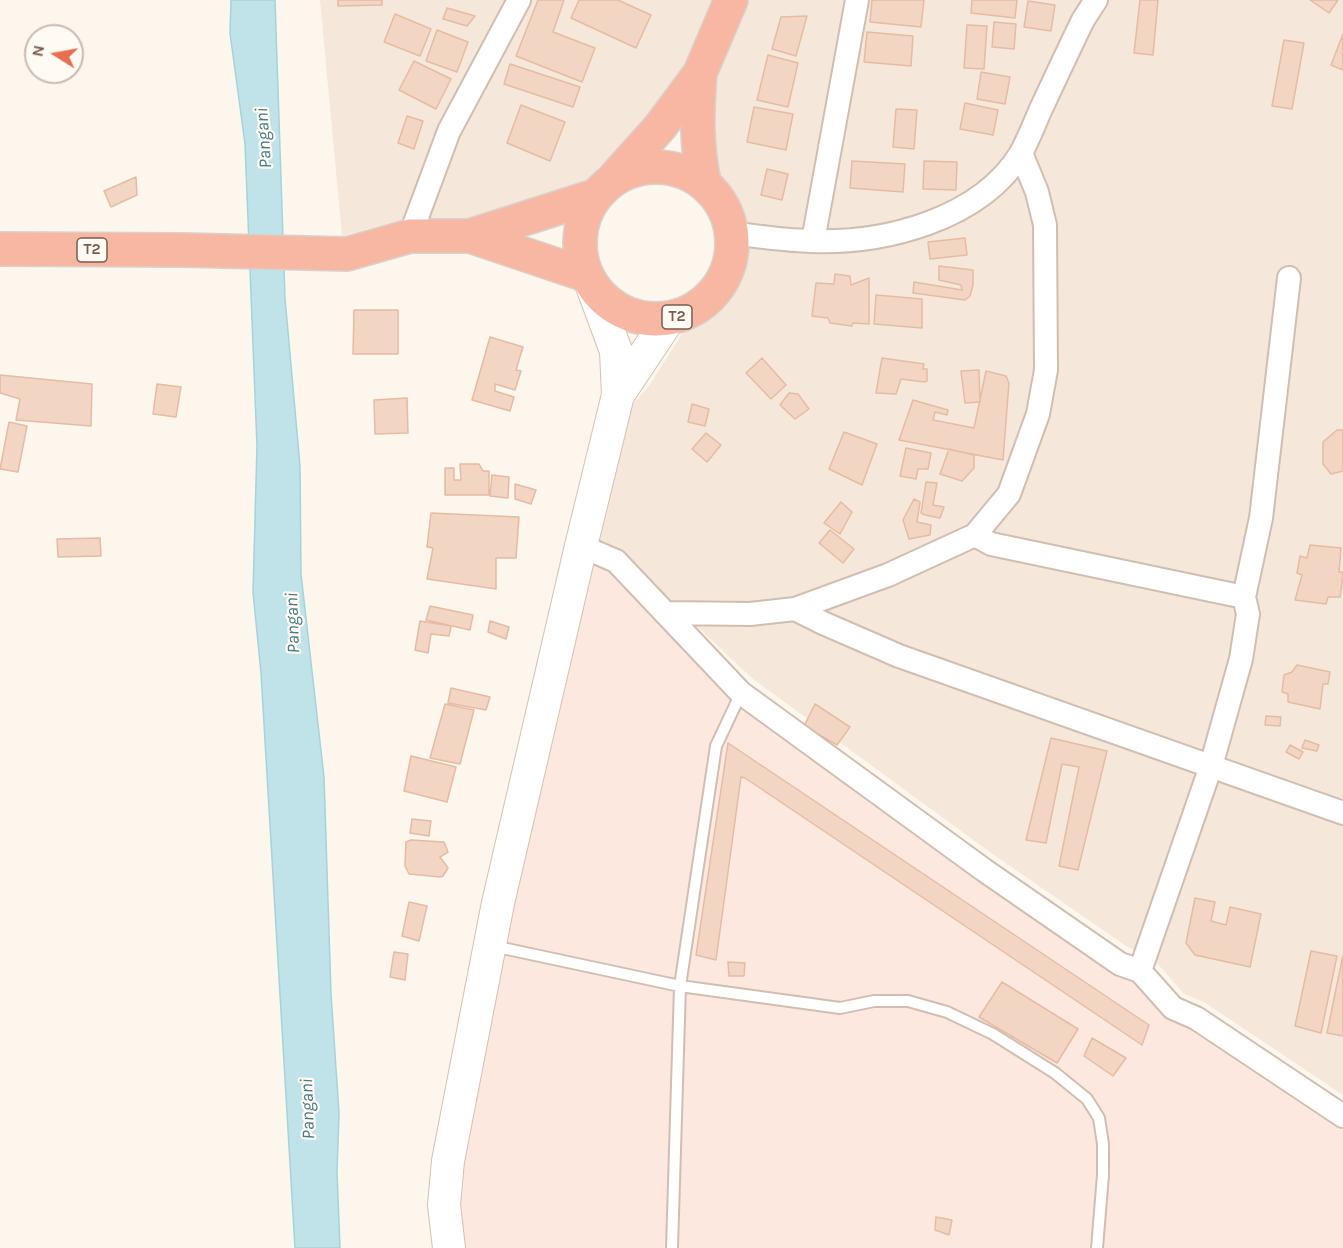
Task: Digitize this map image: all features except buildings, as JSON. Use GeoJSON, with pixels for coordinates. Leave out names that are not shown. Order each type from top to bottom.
{"type":"FeatureCollection","features":[{"type":"Feature","properties":{"kind":"highway"},"geometry":{"type":"LineString","coordinates":[[589,280],[580,255],[580,234],[585,214],[604,188],[660,127],[699,73],[731,0]]}},
{"type":"Feature","properties":{"kind":"highway"},"geometry":{"type":"LineString","coordinates":[[699,73],[696,122],[704,183]]}},
{"type":"Feature","properties":{"kind":"highway","name":"T2"},"geometry":{"type":"LineString","coordinates":[[0,249],[347,254],[410,236],[470,236],[604,188],[635,169],[659,166],[683,171],[704,183],[724,205],[733,233],[731,263],[718,290],[696,310],[668,320],[639,319],[612,307],[589,280],[470,236]]}},
{"type":"Feature","properties":{"kind":"main road"},"geometry":{"type":"LineString","coordinates":[[448,1248],[444,1205],[448,1161],[490,946],[581,546],[618,395],[616,351],[589,280]]}},
{"type":"Feature","properties":{"kind":"main road"},"geometry":{"type":"LineString","coordinates":[[618,395],[668,320]]}},
{"type":"Feature","properties":{"kind":"street"},"geometry":{"type":"LineString","coordinates":[[410,236],[449,131],[519,0]]}},
{"type":"Feature","properties":{"kind":"street"},"geometry":{"type":"LineString","coordinates":[[813,242],[857,0]]}},
{"type":"Feature","properties":{"kind":"street"},"geometry":{"type":"LineString","coordinates":[[733,233],[813,242],[873,238],[912,229],[951,214],[978,197],[1003,176],[1021,153],[1083,20],[1096,0]]}},
{"type":"Feature","properties":{"kind":"street"},"geometry":{"type":"LineString","coordinates":[[667,613],[750,614],[795,609],[888,574],[975,535],[1009,494],[1038,414],[1046,370],[1045,225],[1037,192],[1021,153]]}},
{"type":"Feature","properties":{"kind":"street"},"geometry":{"type":"LineString","coordinates":[[1140,971],[1211,766],[1240,659],[1248,614],[1244,597],[1261,518],[1289,278]]}},
{"type":"Feature","properties":{"kind":"street"},"geometry":{"type":"LineString","coordinates":[[975,535],[991,544],[1244,597]]}},
{"type":"Feature","properties":{"kind":"street"},"geometry":{"type":"LineString","coordinates":[[581,546],[616,561],[741,693],[984,870],[1120,964],[1140,971],[1173,1008],[1196,1018],[1343,1116]]}},
{"type":"Feature","properties":{"kind":"street"},"geometry":{"type":"LineString","coordinates":[[795,609],[899,656],[1343,813]]}},
{"type":"Feature","properties":{"kind":"lane"},"geometry":{"type":"LineString","coordinates":[[672,1248],[680,986],[717,746],[741,693]]}},
{"type":"Feature","properties":{"kind":"lane"},"geometry":{"type":"LineString","coordinates":[[490,946],[680,986],[840,1008],[874,1001],[908,1001],[947,1012],[984,1030],[1055,1073],[1087,1099],[1099,1118],[1103,1144],[1103,1175],[1097,1248]]}},
{"type":"Feature","properties":{"kind":"shaded area"},"geometry":{"type":"Polygon","coordinates":[[[320,0],[713,0],[685,64],[648,116],[590,179],[468,219],[408,218],[342,236],[320,0]]]}},
{"type":"Feature","properties":{"kind":"shaded area"},"geometry":{"type":"Polygon","coordinates":[[[747,0],[1343,0],[1343,1095],[1204,1002],[1184,994],[1151,956],[1129,948],[994,855],[753,679],[675,606],[596,548],[632,405],[649,386],[685,329],[703,321],[729,298],[744,267],[746,232],[736,198],[719,180],[714,153],[714,76],[747,0]]]}},
{"type":"Feature","properties":{"kind":"shaded area"},"geometry":{"type":"Polygon","coordinates":[[[592,564],[609,571],[733,702],[977,880],[1115,974],[1133,981],[1166,1018],[1191,1029],[1343,1131],[1343,1248],[464,1248],[459,1205],[463,1163],[513,906],[592,564]]]}},
{"type":"Feature","properties":{"kind":"water","name":"Pangani"},"geometry":{"type":"Polygon","coordinates":[[[231,0],[275,0],[285,298],[300,466],[301,574],[324,777],[331,994],[339,1113],[337,1172],[340,1248],[295,1248],[261,673],[253,592],[257,446],[245,144],[230,33],[231,0]]]}}]}
